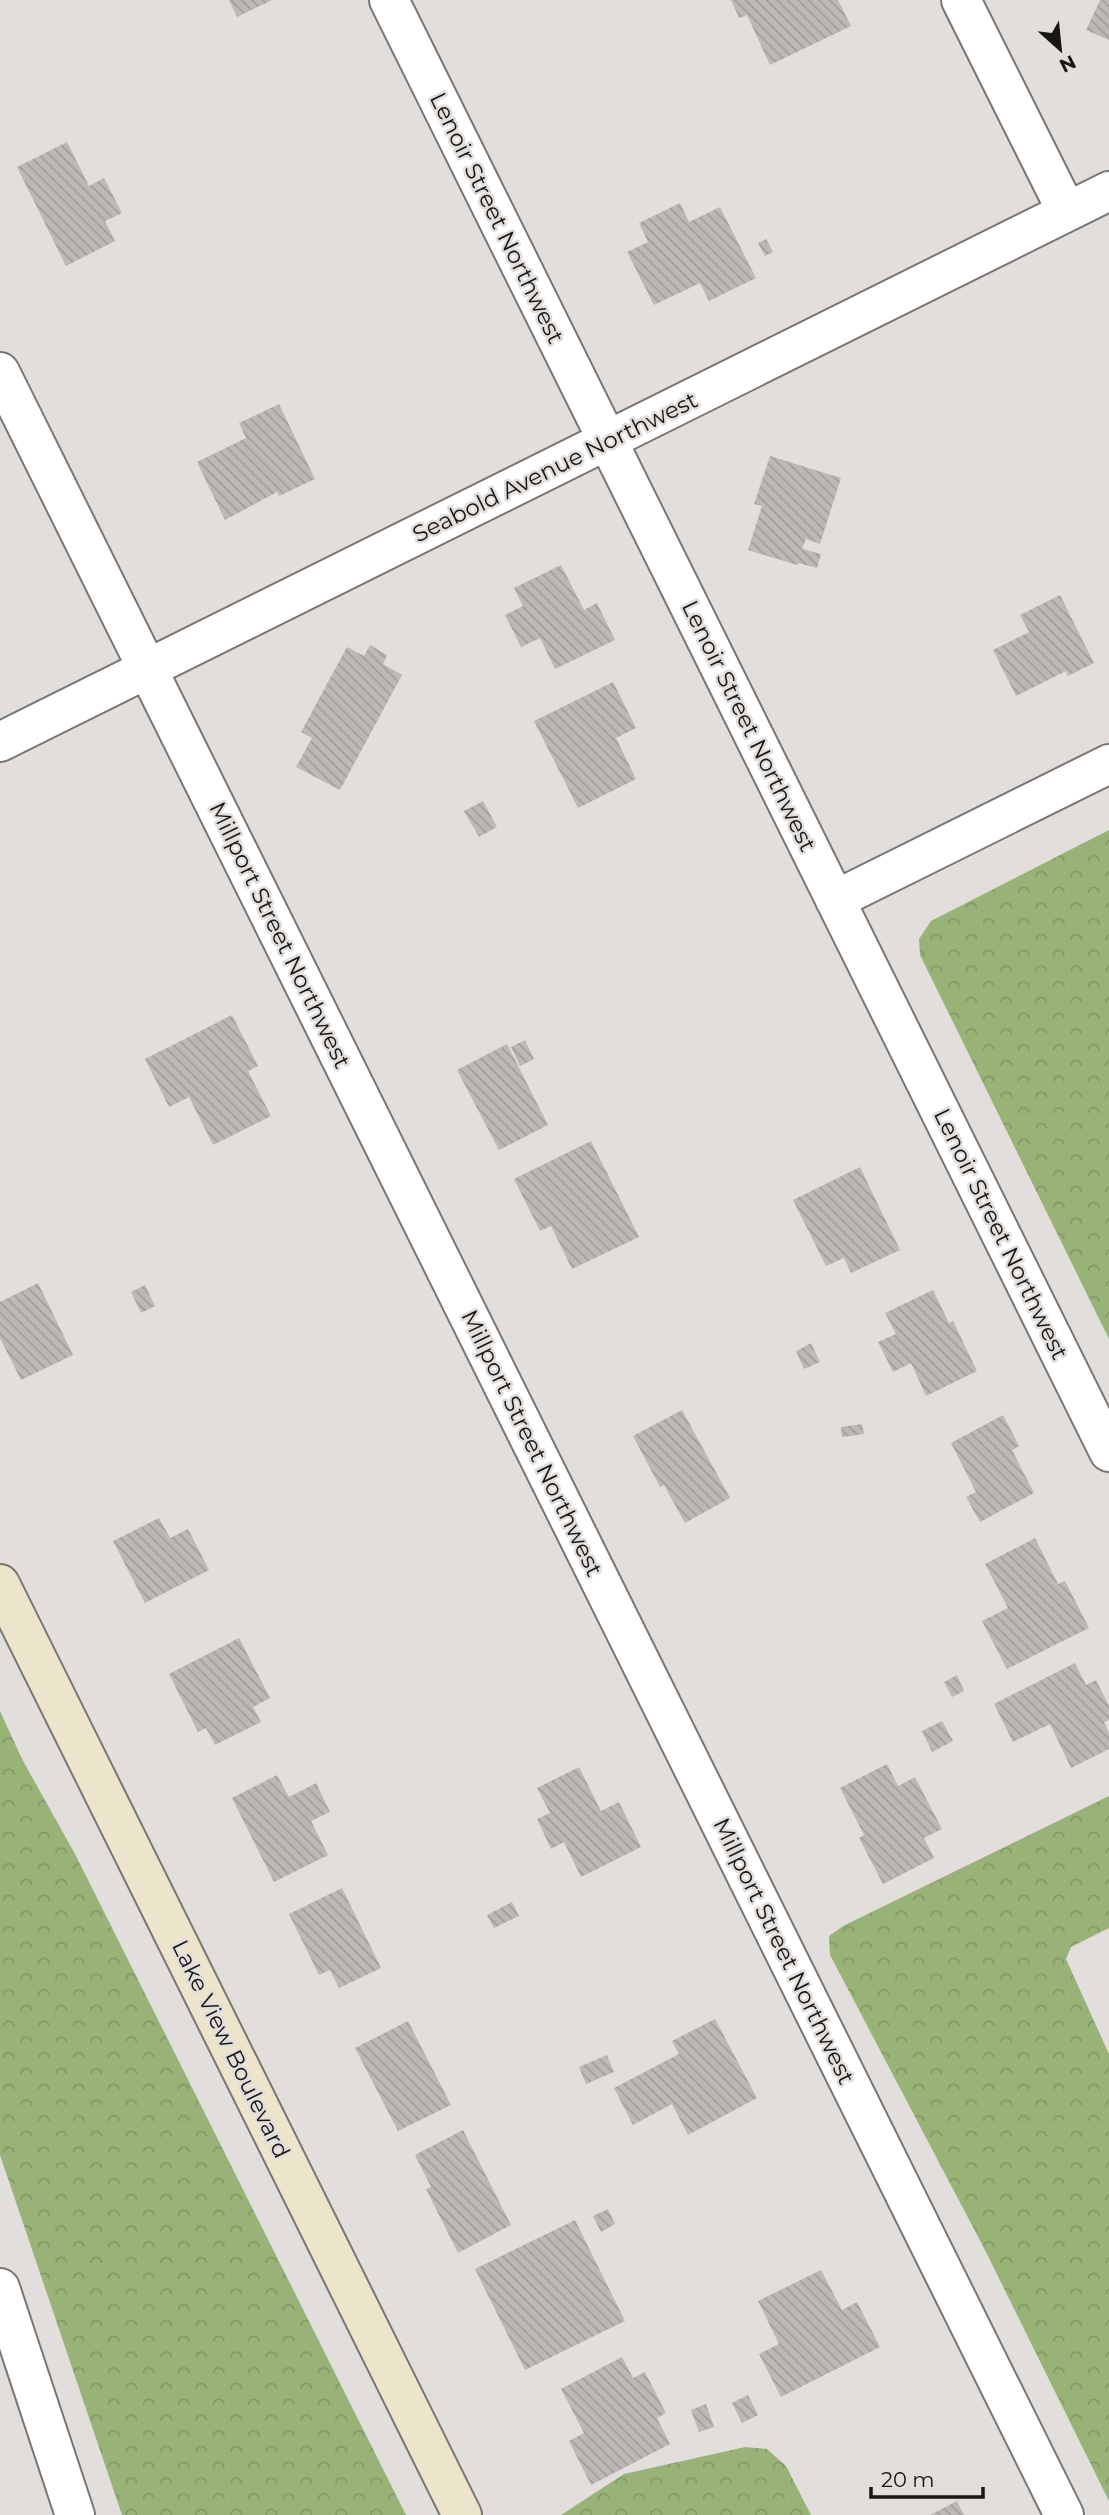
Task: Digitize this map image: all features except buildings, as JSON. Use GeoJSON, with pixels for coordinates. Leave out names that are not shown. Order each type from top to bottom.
{"type":"FeatureCollection","features":[{"type":"Feature","properties":{"kind":"street","name":"Lenoir Street Northwest"},"geometry":{"type":"LineString","coordinates":[[389,0],[1109,1452]]}},
{"type":"Feature","properties":{"kind":"street"},"geometry":{"type":"LineString","coordinates":[[961,0],[1067,212]]}},
{"type":"Feature","properties":{"kind":"street","name":"Seabold Avenue Northwest"},"geometry":{"type":"LineString","coordinates":[[0,742],[1109,191]]}},
{"type":"Feature","properties":{"kind":"street","name":"Millport Street Northwest"},"geometry":{"type":"LineString","coordinates":[[0,372],[1064,2515]]}},
{"type":"Feature","properties":{"kind":"street"},"geometry":{"type":"LineString","coordinates":[[835,900],[1109,764]]}},
{"type":"Feature","properties":{"kind":"street","name":"Lake View Boulevard"},"geometry":{"type":"LineString","coordinates":[[0,1584],[462,2515]]}},
{"type":"Feature","properties":{"kind":"street"},"geometry":{"type":"LineString","coordinates":[[0,2288],[75,2515]]}},
{"type":"Feature","properties":{"kind":"green space"},"geometry":{"type":"Polygon","coordinates":[[[1109,830],[1109,1339],[920,955],[919,939],[931,921],[1109,830]]]}},
{"type":"Feature","properties":{"kind":"green space"},"geometry":{"type":"Polygon","coordinates":[[[0,1711],[22,1759],[75,1854],[406,2515],[122,2515],[0,2155],[0,1711]]]}},
{"type":"Feature","properties":{"kind":"green space"},"geometry":{"type":"Polygon","coordinates":[[[1109,1796],[1109,1928],[1071,1947],[1066,1959],[1109,2054],[1109,2501],[985,2250],[830,1955],[829,1936],[843,1926],[1109,1796]]]}},
{"type":"Feature","properties":{"kind":"green space"},"geometry":{"type":"Polygon","coordinates":[[[745,2447],[767,2449],[786,2466],[811,2515],[561,2515],[624,2474],[745,2447]]]}}]}
